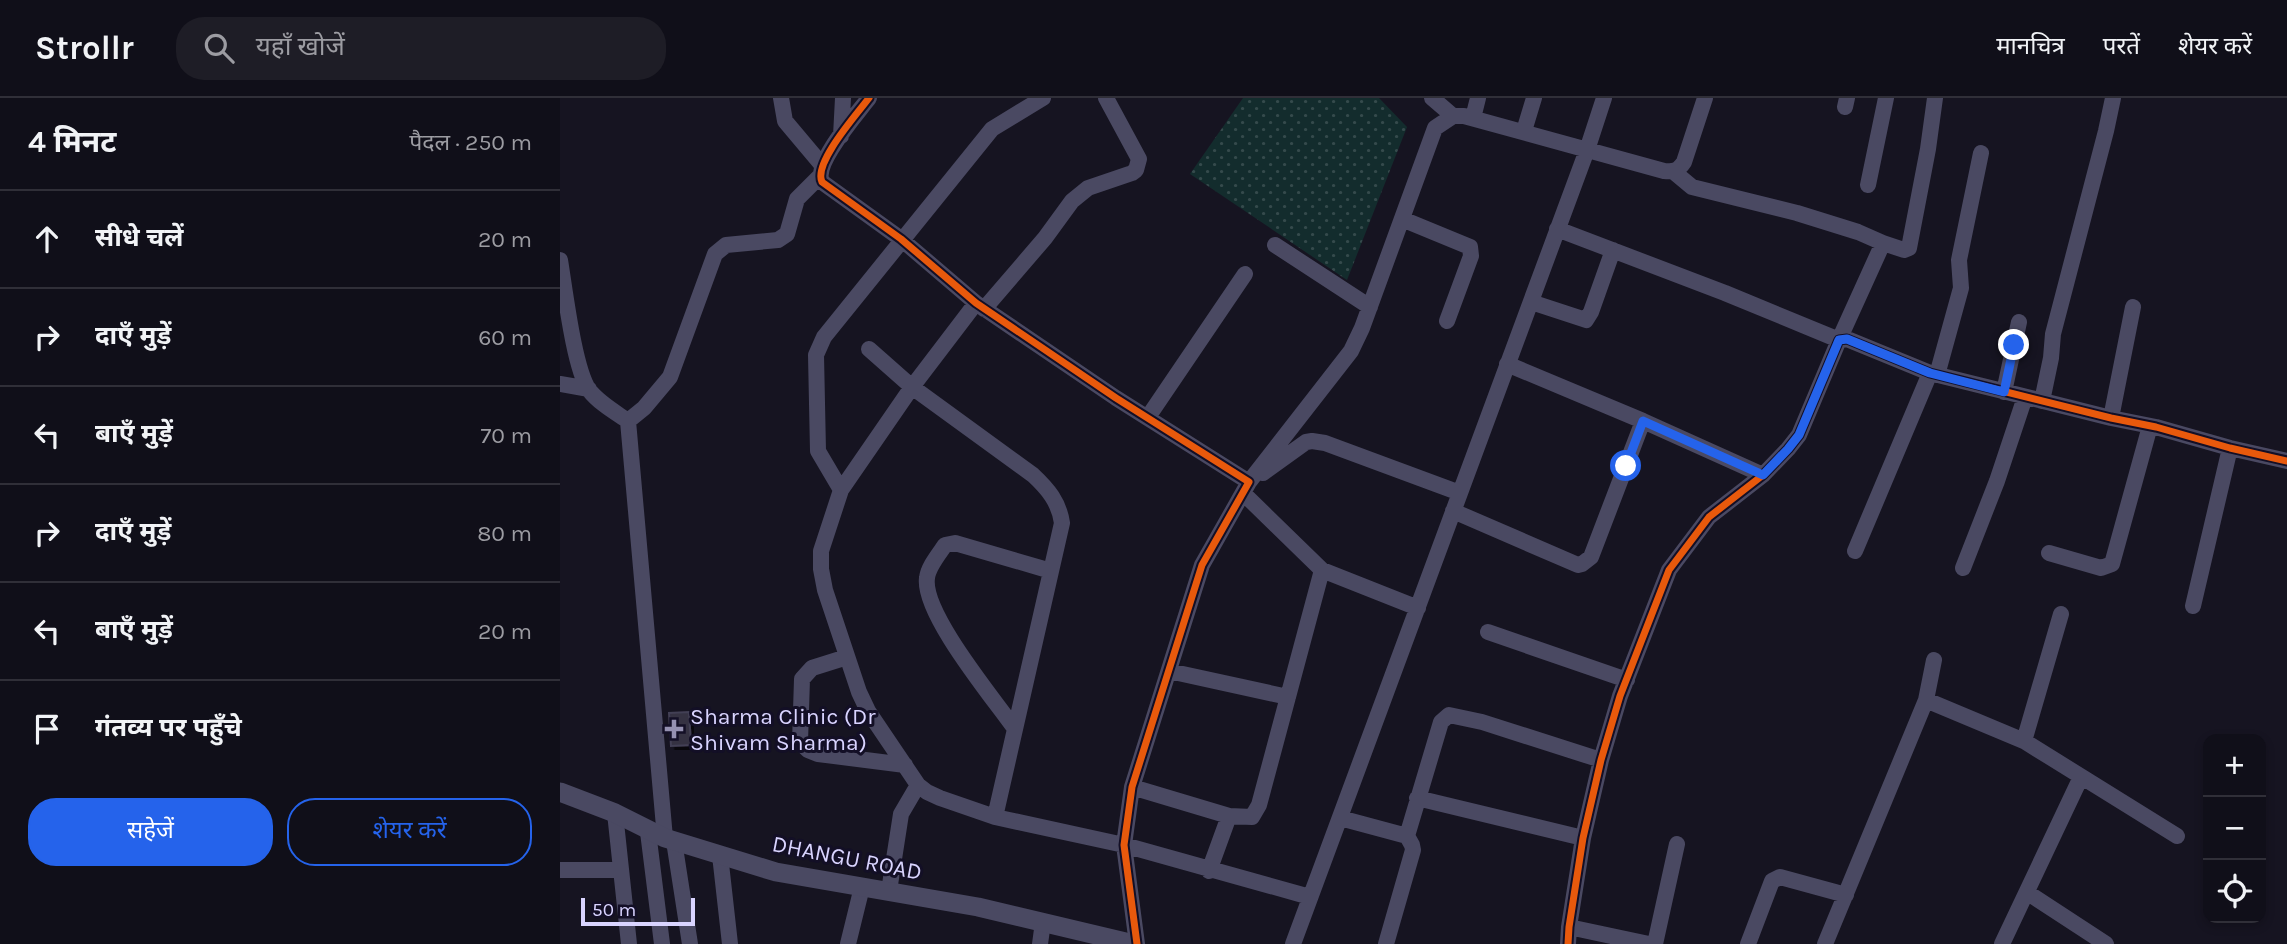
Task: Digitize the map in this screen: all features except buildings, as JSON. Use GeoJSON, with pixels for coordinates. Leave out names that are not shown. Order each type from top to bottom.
{"type":"FeatureCollection","features":[{"type":"Feature","properties":{"kind":"street"},"geometry":{"type":"LineString","coordinates":[[781,98],[785,121],[821,171],[822,182],[901,239],[980,306],[1147,417],[1246,487],[1322,570],[1418,608]]}},
{"type":"Feature","properties":{"kind":"street"},"geometry":{"type":"LineString","coordinates":[[841,136],[843,98]]}},
{"type":"Feature","properties":{"kind":"street"},"geometry":{"type":"LineString","coordinates":[[628,421],[644,408],[670,377],[715,254],[726,245],[778,240],[787,234],[797,200],[821,171],[841,136],[869,98]]}},
{"type":"Feature","properties":{"kind":"street"},"geometry":{"type":"LineString","coordinates":[[841,490],[818,451],[816,355],[824,337],[992,129],[1043,98]]}},
{"type":"Feature","properties":{"kind":"street"},"geometry":{"type":"LineString","coordinates":[[1106,98],[1139,159],[1136,170],[1082,192],[1072,201],[1045,238],[980,306],[912,387],[841,490],[821,551],[825,590],[859,692],[868,711],[918,785],[927,793],[995,817],[1124,845],[1209,871],[1310,897]]}},
{"type":"Feature","properties":{"kind":"street"},"geometry":{"type":"LineString","coordinates":[[1432,98],[1453,116],[1473,118],[1674,172],[1680,169],[1684,162],[1705,98]]}},
{"type":"Feature","properties":{"kind":"street"},"geometry":{"type":"LineString","coordinates":[[1473,118],[1478,98]]}},
{"type":"Feature","properties":{"kind":"street"},"geometry":{"type":"LineString","coordinates":[[1524,131],[1534,98]]}},
{"type":"Feature","properties":{"kind":"street"},"geometry":{"type":"LineString","coordinates":[[1293,944],[1604,98]]}},
{"type":"Feature","properties":{"kind":"street"},"geometry":{"type":"LineString","coordinates":[[1868,185],[1886,98]]}},
{"type":"Feature","properties":{"kind":"street"},"geometry":{"type":"LineString","coordinates":[[1674,172],[1692,187],[1797,213],[1904,250],[1909,248],[1935,98]]}},
{"type":"Feature","properties":{"kind":"street"},"geometry":{"type":"LineString","coordinates":[[2042,401],[2053,334],[2113,98]]}},
{"type":"Feature","properties":{"kind":"street"},"geometry":{"type":"LineString","coordinates":[[1136,944],[1124,845],[1132,787],[1202,565],[1246,487],[1351,351],[1436,128],[1453,116]]}},
{"type":"Feature","properties":{"kind":"street"},"geometry":{"type":"LineString","coordinates":[[1855,551],[1933,374],[1961,288],[1959,260],[1981,153]]}},
{"type":"Feature","properties":{"kind":"street"},"geometry":{"type":"LineString","coordinates":[[1402,219],[1470,247],[1471,256],[1447,321]]}},
{"type":"Feature","properties":{"kind":"street"},"geometry":{"type":"LineString","coordinates":[[1557,229],[1933,374],[2287,461]]}},
{"type":"Feature","properties":{"kind":"street"},"geometry":{"type":"LineString","coordinates":[[1568,944],[1583,838],[1601,760],[1627,680],[1669,570],[1709,517],[1763,475],[1799,435],[1883,243]]}},
{"type":"Feature","properties":{"kind":"street"},"geometry":{"type":"LineString","coordinates":[[1275,245],[1370,307]]}},
{"type":"Feature","properties":{"kind":"street"},"geometry":{"type":"LineString","coordinates":[[1531,302],[1586,320],[1613,250]]}},
{"type":"Feature","properties":{"kind":"street"},"geometry":{"type":"LineString","coordinates":[[560,260],[580,371],[598,400],[628,421]]}},
{"type":"Feature","properties":{"kind":"street"},"geometry":{"type":"LineString","coordinates":[[1147,417],[1245,274]]}},
{"type":"Feature","properties":{"kind":"street"},"geometry":{"type":"LineString","coordinates":[[2111,418],[2133,307]]}},
{"type":"Feature","properties":{"kind":"street"},"geometry":{"type":"LineString","coordinates":[[2004,392],[2019,322]]}},
{"type":"Feature","properties":{"kind":"street"},"geometry":{"type":"LineString","coordinates":[[869,349],[912,387],[1033,475],[1047,488],[1060,510],[1062,523],[995,817]]}},
{"type":"Feature","properties":{"kind":"street"},"geometry":{"type":"LineString","coordinates":[[1507,364],[1763,475]]}},
{"type":"Feature","properties":{"kind":"street"},"geometry":{"type":"LineString","coordinates":[[560,384],[589,389]]}},
{"type":"Feature","properties":{"kind":"street"},"geometry":{"type":"LineString","coordinates":[[1963,568],[1997,481],[2025,397]]}},
{"type":"Feature","properties":{"kind":"street"},"geometry":{"type":"LineString","coordinates":[[628,421],[662,837],[662,944]]}},
{"type":"Feature","properties":{"kind":"street"},"geometry":{"type":"LineString","coordinates":[[1453,511],[1578,565],[1582,564],[1591,557],[1643,421]]}},
{"type":"Feature","properties":{"kind":"street"},"geometry":{"type":"LineString","coordinates":[[2049,553],[2101,568],[2112,564],[2150,426]]}},
{"type":"Feature","properties":{"kind":"street"},"geometry":{"type":"LineString","coordinates":[[1246,487],[1312,441],[1325,443],[1460,493]]}},
{"type":"Feature","properties":{"kind":"street"},"geometry":{"type":"LineString","coordinates":[[2193,606],[2230,448]]}},
{"type":"Feature","properties":{"kind":"street"},"geometry":{"type":"LineString","coordinates":[[1015,729],[945,631],[933,607],[927,579],[945,545],[955,543],[1051,571]]}},
{"type":"Feature","properties":{"kind":"street"},"geometry":{"type":"LineString","coordinates":[[1132,787],[1229,816],[1248,818],[1255,813],[1322,570]]}},
{"type":"Feature","properties":{"kind":"street"},"geometry":{"type":"LineString","coordinates":[[2024,741],[2061,614]]}},
{"type":"Feature","properties":{"kind":"street"},"geometry":{"type":"LineString","coordinates":[[1488,632],[1627,680]]}},
{"type":"Feature","properties":{"kind":"street"},"geometry":{"type":"LineString","coordinates":[[847,657],[812,668],[802,679],[800,742],[808,750],[818,754],[905,765]]}},
{"type":"Feature","properties":{"kind":"street"},"geometry":{"type":"LineString","coordinates":[[1825,944],[1926,700],[1934,660]]}},
{"type":"Feature","properties":{"kind":"street"},"geometry":{"type":"LineString","coordinates":[[1169,671],[1288,697]]}},
{"type":"Feature","properties":{"kind":"street"},"geometry":{"type":"LineString","coordinates":[[1926,700],[2024,741],[2177,836]]}},
{"type":"Feature","properties":{"kind":"street"},"geometry":{"type":"LineString","coordinates":[[1386,944],[1412,850],[1407,836],[1417,798],[1441,722],[1449,715],[1482,722],[1601,760]]}},
{"type":"Feature","properties":{"kind":"street"},"geometry":{"type":"LineString","coordinates":[[2002,944],[2081,777]]}},
{"type":"Feature","properties":{"kind":"street"},"geometry":{"type":"LineString","coordinates":[[889,891],[901,814],[918,785]]}},
{"type":"Feature","properties":{"kind":"street","name":"DHANGU ROAD"},"geometry":{"type":"LineString","coordinates":[[560,792],[615,813],[662,837],[776,872],[978,907],[1136,944]]}},
{"type":"Feature","properties":{"kind":"street"},"geometry":{"type":"LineString","coordinates":[[1417,798],[1583,838]]}},
{"type":"Feature","properties":{"kind":"street"},"geometry":{"type":"LineString","coordinates":[[615,813],[629,944]]}},
{"type":"Feature","properties":{"kind":"street"},"geometry":{"type":"LineString","coordinates":[[1209,871],[1229,816]]}},
{"type":"Feature","properties":{"kind":"street"},"geometry":{"type":"LineString","coordinates":[[1340,818],[1407,836]]}},
{"type":"Feature","properties":{"kind":"street"},"geometry":{"type":"LineString","coordinates":[[662,837],[690,944]]}},
{"type":"Feature","properties":{"kind":"street"},"geometry":{"type":"LineString","coordinates":[[1654,944],[1677,845]]}},
{"type":"Feature","properties":{"kind":"street"},"geometry":{"type":"LineString","coordinates":[[720,855],[730,944]]}},
{"type":"Feature","properties":{"kind":"street"},"geometry":{"type":"LineString","coordinates":[[560,870],[621,870]]}},
{"type":"Feature","properties":{"kind":"street"},"geometry":{"type":"LineString","coordinates":[[1748,944],[1775,878],[1780,877],[1846,895]]}},
{"type":"Feature","properties":{"kind":"street"},"geometry":{"type":"LineString","coordinates":[[848,944],[862,887]]}},
{"type":"Feature","properties":{"kind":"street"},"geometry":{"type":"LineString","coordinates":[[2028,893],[2106,944]]}},
{"type":"Feature","properties":{"kind":"street"},"geometry":{"type":"LineString","coordinates":[[1040,944],[1043,922]]}},
{"type":"Feature","properties":{"kind":"street"},"geometry":{"type":"LineString","coordinates":[[1569,927],[1649,944]]}},
{"type":"Feature","properties":{"kind":"green space"},"geometry":{"type":"Polygon","coordinates":[[[1243,98],[1379,98],[1407,127],[1347,280],[1190,174],[1243,98]]]}},
{"type":"Feature","properties":{"kind":"cycle path"},"geometry":{"type":"LineString","coordinates":[[869,98],[830,151],[821,174],[822,182],[901,239],[976,303],[1116,398],[1249,482],[1202,565],[1132,787],[1124,845],[1137,944]]}},
{"type":"Feature","properties":{"kind":"cycle path"},"geometry":{"type":"LineString","coordinates":[[1568,944],[1583,838],[1601,760],[1620,696],[1669,570],[1709,517],[1763,475],[1799,435],[1839,340],[1847,339],[1930,373],[2287,461]]}},
{"type":"Feature","properties":{"kind":"place","name":"Sharma Clinic (Dr Shivam Sharma)"},"geometry":{"type":"Point","coordinates":[674,729]}},
{"type":"Feature","properties":{"kind":"route"},"geometry":{"type":"LineString","coordinates":[[1626,466],[1643,421],[1763,475],[1799,435],[1839,340],[1847,339],[1930,373],[2004,392],[2014,345]]}}]}
